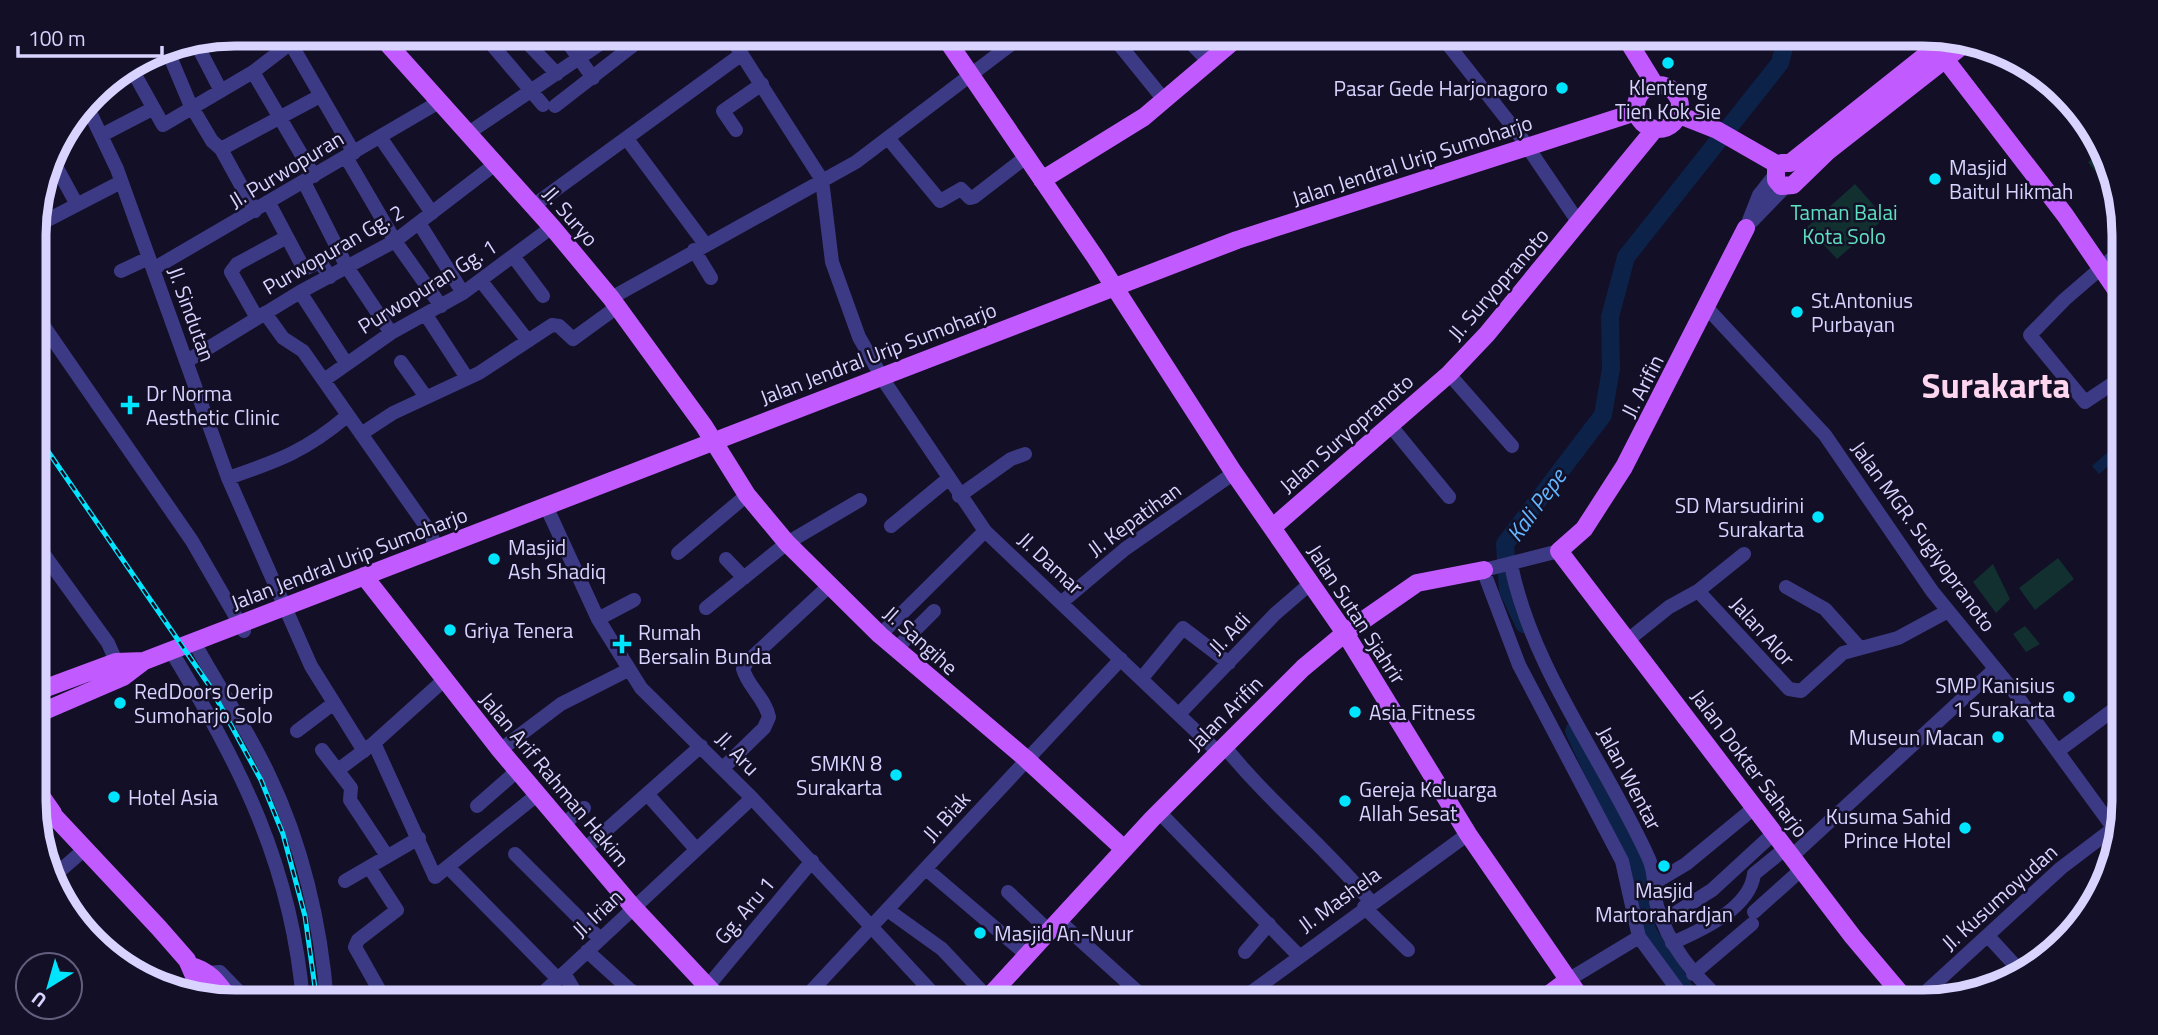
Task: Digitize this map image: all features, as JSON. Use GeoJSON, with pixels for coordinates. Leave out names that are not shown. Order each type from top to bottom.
{"type":"FeatureCollection","features":[{"type":"Feature","properties":{"kind":"main road","name":"Jl. Suryo"},"geometry":{"type":"LineString","coordinates":[[394,46],[439,102],[552,227],[614,303],[713,441]]}},
{"type":"Feature","properties":{"kind":"main road","name":"Jalan Sutan Sjahrir"},"geometry":{"type":"LineString","coordinates":[[951,46],[1114,287],[1234,473],[1345,633],[1468,834],[1575,989]]}},
{"type":"Feature","properties":{"kind":"main road"},"geometry":{"type":"LineString","coordinates":[[1042,180],[1122,133],[1165,101],[1228,46]]}},
{"type":"Feature","properties":{"kind":"main road"},"geometry":{"type":"LineString","coordinates":[[1631,46],[1655,85]]}},
{"type":"Feature","properties":{"kind":"main road"},"geometry":{"type":"LineString","coordinates":[[1678,118],[1714,134],[1784,173],[1935,46]]}},
{"type":"Feature","properties":{"kind":"main road"},"geometry":{"type":"LineString","coordinates":[[1940,47],[2112,281]]}},
{"type":"Feature","properties":{"kind":"main road"},"geometry":{"type":"LineString","coordinates":[[1654,130],[1643,123],[1636,112],[1636,104],[1642,91],[1655,85],[1668,87],[1678,96],[1678,118]]}},
{"type":"Feature","properties":{"kind":"main road","name":"Jalan Jendral Urip Sumoharjo"},"geometry":{"type":"LineString","coordinates":[[46,710],[85,694],[144,661],[239,621],[285,611],[364,576],[429,555],[546,506],[882,379],[1237,240],[1636,112]]}},
{"type":"Feature","properties":{"kind":"main road"},"geometry":{"type":"LineString","coordinates":[[1579,223],[1654,130],[1666,128],[1678,118]]}},
{"type":"Feature","properties":{"kind":"main road","name":"Jl. Suryopranoto"},"geometry":{"type":"LineString","coordinates":[[1449,374],[1487,334],[1579,223]]}},
{"type":"Feature","properties":{"kind":"main road","name":"Jl. Arifin"},"geometry":{"type":"LineString","coordinates":[[1559,551],[1584,529],[1618,477],[1746,228]]}},
{"type":"Feature","properties":{"kind":"main road","name":"Jalan Suryopranoto"},"geometry":{"type":"LineString","coordinates":[[1273,527],[1449,374]]}},
{"type":"Feature","properties":{"kind":"main road","name":"Jl. Sangihe"},"geometry":{"type":"LineString","coordinates":[[713,441],[747,495],[787,543],[829,586],[880,635],[1025,758],[1124,849]]}},
{"type":"Feature","properties":{"kind":"main road","name":"Jalan Dokter Saharjo"},"geometry":{"type":"LineString","coordinates":[[1559,551],[1754,808],[1897,989]]}},
{"type":"Feature","properties":{"kind":"main road","name":"Jalan Arifin"},"geometry":{"type":"LineString","coordinates":[[1000,990],[1027,955],[1158,812],[1303,668],[1345,633],[1418,583],[1483,570]]}},
{"type":"Feature","properties":{"kind":"main road","name":"Jalan Arif Rahman Hakim"},"geometry":{"type":"LineString","coordinates":[[364,576],[500,751],[633,907],[711,990]]}},
{"type":"Feature","properties":{"kind":"main road","name":"Jalan Jendral Urip Sumoharjo"},"geometry":{"type":"LineString","coordinates":[[46,688],[78,676],[121,674]]}},
{"type":"Feature","properties":{"kind":"main road"},"geometry":{"type":"LineString","coordinates":[[78,676],[85,694]]}},
{"type":"Feature","properties":{"kind":"main road"},"geometry":{"type":"LineString","coordinates":[[46,804],[78,855],[219,989]]}},
{"type":"Feature","properties":{"kind":"main road"},"geometry":{"type":"LineString","coordinates":[[46,812],[54,816]]}},
{"type":"Feature","properties":{"kind":"main road"},"geometry":{"type":"LineString","coordinates":[[199,969],[194,976],[203,987]]}},
{"type":"Feature","properties":{"kind":"main road"},"geometry":{"type":"LineString","coordinates":[[1556,989],[1569,980]]}},
{"type":"Feature","properties":{"kind":"street"},"geometry":{"type":"LineString","coordinates":[[134,74],[163,125],[253,72],[288,46]]}},
{"type":"Feature","properties":{"kind":"street"},"geometry":{"type":"LineString","coordinates":[[292,46],[395,241],[440,306]]}},
{"type":"Feature","properties":{"kind":"street"},"geometry":{"type":"LineString","coordinates":[[493,46],[531,91],[549,105],[593,78],[633,46]]}},
{"type":"Feature","properties":{"kind":"street"},"geometry":{"type":"LineString","coordinates":[[530,46],[557,74]]}},
{"type":"Feature","properties":{"kind":"street"},"geometry":{"type":"LineString","coordinates":[[570,46],[593,78]]}},
{"type":"Feature","properties":{"kind":"street"},"geometry":{"type":"LineString","coordinates":[[467,134],[597,46]]}},
{"type":"Feature","properties":{"kind":"street"},"geometry":{"type":"LineString","coordinates":[[737,46],[822,180]]}},
{"type":"Feature","properties":{"kind":"street"},"geometry":{"type":"LineString","coordinates":[[361,434],[426,397],[467,378],[554,324],[573,340],[614,303],[699,247],[856,162],[1009,46]]}},
{"type":"Feature","properties":{"kind":"street"},"geometry":{"type":"LineString","coordinates":[[1121,46],[1165,101]]}},
{"type":"Feature","properties":{"kind":"street"},"geometry":{"type":"LineString","coordinates":[[1194,46],[1210,62]]}},
{"type":"Feature","properties":{"kind":"street"},"geometry":{"type":"LineString","coordinates":[[1449,46],[1527,146],[1579,223]]}},
{"type":"Feature","properties":{"kind":"street"},"geometry":{"type":"LineString","coordinates":[[199,49],[221,91]]}},
{"type":"Feature","properties":{"kind":"street"},"geometry":{"type":"LineString","coordinates":[[533,206],[743,54]]}},
{"type":"Feature","properties":{"kind":"street"},"geometry":{"type":"LineString","coordinates":[[170,57],[188,112],[221,149],[256,211]]}},
{"type":"Feature","properties":{"kind":"street"},"geometry":{"type":"LineString","coordinates":[[253,72],[279,117],[309,179],[347,267],[391,333]]}},
{"type":"Feature","properties":{"kind":"street"},"geometry":{"type":"LineString","coordinates":[[736,130],[723,111],[762,84]]}},
{"type":"Feature","properties":{"kind":"street"},"geometry":{"type":"LineString","coordinates":[[221,149],[320,96]]}},
{"type":"Feature","properties":{"kind":"street","name":"Jl. Purwopuran"},"geometry":{"type":"LineString","coordinates":[[121,271],[151,264],[256,211],[439,102]]}},
{"type":"Feature","properties":{"kind":"street"},"geometry":{"type":"LineString","coordinates":[[102,135],[152,109]]}},
{"type":"Feature","properties":{"kind":"street","name":"Jl. Sindutan"},"geometry":{"type":"LineString","coordinates":[[91,113],[121,182],[228,478],[310,666],[334,703],[369,747],[419,838],[435,876],[449,868]]}},
{"type":"Feature","properties":{"kind":"street"},"geometry":{"type":"LineString","coordinates":[[380,137],[432,213]]}},
{"type":"Feature","properties":{"kind":"street"},"geometry":{"type":"LineString","coordinates":[[888,138],[940,201],[961,189],[970,198],[974,197],[1026,157]]}},
{"type":"Feature","properties":{"kind":"street"},"geometry":{"type":"LineString","coordinates":[[627,139],[699,247],[711,278]]}},
{"type":"Feature","properties":{"kind":"street","name":"Purwopuran Gg. 2"},"geometry":{"type":"LineString","coordinates":[[187,361],[300,292],[395,241],[494,165]]}},
{"type":"Feature","properties":{"kind":"street"},"geometry":{"type":"LineString","coordinates":[[57,169],[75,203]]}},
{"type":"Feature","properties":{"kind":"street"},"geometry":{"type":"LineString","coordinates":[[1746,228],[1784,173]]}},
{"type":"Feature","properties":{"kind":"street","name":"Jl. Damar"},"geometry":{"type":"LineString","coordinates":[[822,180],[827,234],[840,288],[859,337],[882,379],[985,531],[1179,714],[1221,749],[1344,870],[1367,905],[1408,950]]}},
{"type":"Feature","properties":{"kind":"street"},"geometry":{"type":"LineString","coordinates":[[46,220],[121,182]]}},
{"type":"Feature","properties":{"kind":"street"},"geometry":{"type":"LineString","coordinates":[[269,203],[304,269],[320,262],[330,277]]}},
{"type":"Feature","properties":{"kind":"street"},"geometry":{"type":"LineString","coordinates":[[419,223],[463,293]]}},
{"type":"Feature","properties":{"kind":"street","name":"Purwopuran Gg. 1"},"geometry":{"type":"LineString","coordinates":[[324,380],[391,333],[481,281],[552,227]]}},
{"type":"Feature","properties":{"kind":"street"},"geometry":{"type":"LineString","coordinates":[[287,237],[232,269],[232,275],[261,315],[283,338],[303,351],[324,380],[429,532],[429,555]]}},
{"type":"Feature","properties":{"kind":"street"},"geometry":{"type":"LineString","coordinates":[[513,256],[543,296]]}},
{"type":"Feature","properties":{"kind":"street"},"geometry":{"type":"LineString","coordinates":[[2112,258],[2055,308],[2030,335],[2085,402],[2112,384]]}},
{"type":"Feature","properties":{"kind":"street"},"geometry":{"type":"LineString","coordinates":[[481,281],[528,341]]}},
{"type":"Feature","properties":{"kind":"street"},"geometry":{"type":"LineString","coordinates":[[300,292],[346,363]]}},
{"type":"Feature","properties":{"kind":"street","name":"Jalan MGR. Sugiyopranoto"},"geometry":{"type":"LineString","coordinates":[[1707,308],[1825,435],[1948,611],[1996,668],[2111,821]]}},
{"type":"Feature","properties":{"kind":"street"},"geometry":{"type":"LineString","coordinates":[[426,315],[467,378]]}},
{"type":"Feature","properties":{"kind":"street"},"geometry":{"type":"LineString","coordinates":[[46,329],[192,541],[239,621]]}},
{"type":"Feature","properties":{"kind":"street"},"geometry":{"type":"LineString","coordinates":[[401,362],[426,397]]}},
{"type":"Feature","properties":{"kind":"street"},"geometry":{"type":"LineString","coordinates":[[1449,374],[1512,446]]}},
{"type":"Feature","properties":{"kind":"street"},"geometry":{"type":"LineString","coordinates":[[228,478],[305,449],[347,416]]}},
{"type":"Feature","properties":{"kind":"street"},"geometry":{"type":"LineString","coordinates":[[1390,425],[1450,497]]}},
{"type":"Feature","properties":{"kind":"street"},"geometry":{"type":"LineString","coordinates":[[959,496],[1010,460],[1025,454]]}},
{"type":"Feature","properties":{"kind":"street","name":"Jl. Kepatihan"},"geometry":{"type":"LineString","coordinates":[[1062,602],[1125,549],[1234,473]]}},
{"type":"Feature","properties":{"kind":"street"},"geometry":{"type":"LineString","coordinates":[[891,526],[948,479]]}},
{"type":"Feature","properties":{"kind":"street"},"geometry":{"type":"LineString","coordinates":[[678,553],[747,495]]}},
{"type":"Feature","properties":{"kind":"street"},"geometry":{"type":"LineString","coordinates":[[706,608],[787,543],[860,500]]}},
{"type":"Feature","properties":{"kind":"street","name":"Jl. Aru"},"geometry":{"type":"LineString","coordinates":[[546,506],[598,619],[628,670],[647,695],[752,798],[930,990]]}},
{"type":"Feature","properties":{"kind":"street"},"geometry":{"type":"LineString","coordinates":[[880,635],[985,531]]}},
{"type":"Feature","properties":{"kind":"street","name":"Jalan Arifin"},"geometry":{"type":"LineString","coordinates":[[1483,570],[1559,551]]}},
{"type":"Feature","properties":{"kind":"street"},"geometry":{"type":"LineString","coordinates":[[1628,640],[1669,607],[1698,591],[1744,554]]}},
{"type":"Feature","properties":{"kind":"street"},"geometry":{"type":"LineString","coordinates":[[46,557],[108,642],[121,674]]}},
{"type":"Feature","properties":{"kind":"street"},"geometry":{"type":"LineString","coordinates":[[726,559],[744,578]]}},
{"type":"Feature","properties":{"kind":"street","name":"Jalan Wentar"},"geometry":{"type":"LineString","coordinates":[[1509,565],[1518,597],[1546,665],[1649,859],[1656,904],[1672,943],[1693,974],[1709,989]]}},
{"type":"Feature","properties":{"kind":"street"},"geometry":{"type":"LineString","coordinates":[[1483,570],[1519,665],[1622,861],[1639,937],[1677,989]]}},
{"type":"Feature","properties":{"kind":"street","name":"Jl. Adi"},"geometry":{"type":"LineString","coordinates":[[1179,714],[1275,614],[1311,583]]}},
{"type":"Feature","properties":{"kind":"street"},"geometry":{"type":"LineString","coordinates":[[723,768],[764,728],[769,717],[762,700],[745,677],[743,669],[747,662],[829,586]]}},
{"type":"Feature","properties":{"kind":"street"},"geometry":{"type":"LineString","coordinates":[[1786,587],[1825,609],[1858,646]]}},
{"type":"Feature","properties":{"kind":"street","name":"Jalan Alor"},"geometry":{"type":"LineString","coordinates":[[1698,591],[1781,681],[1794,691],[1808,687],[1843,653],[1858,646],[1898,638],[1948,611]]}},
{"type":"Feature","properties":{"kind":"street"},"geometry":{"type":"LineString","coordinates":[[598,619],[634,600]]}},
{"type":"Feature","properties":{"kind":"street"},"geometry":{"type":"LineString","coordinates":[[896,649],[934,611]]}},
{"type":"Feature","properties":{"kind":"street"},"geometry":{"type":"LineString","coordinates":[[1142,678],[1183,628],[1229,663]]}},
{"type":"Feature","properties":{"kind":"street"},"geometry":{"type":"LineString","coordinates":[[194,642],[257,752],[285,812],[310,893],[325,990]]}},
{"type":"Feature","properties":{"kind":"street"},"geometry":{"type":"LineString","coordinates":[[172,651],[238,766],[270,839],[290,909],[301,990]]}},
{"type":"Feature","properties":{"kind":"street","name":"Jl. Biak"},"geometry":{"type":"LineString","coordinates":[[813,990],[889,911],[1025,758],[1121,659]]}},
{"type":"Feature","properties":{"kind":"street"},"geometry":{"type":"LineString","coordinates":[[1693,974],[1753,918],[1793,858],[1996,668]]}},
{"type":"Feature","properties":{"kind":"street"},"geometry":{"type":"LineString","coordinates":[[500,751],[561,704],[628,670]]}},
{"type":"Feature","properties":{"kind":"street"},"geometry":{"type":"LineString","coordinates":[[338,770],[369,747],[444,680]]}},
{"type":"Feature","properties":{"kind":"street"},"geometry":{"type":"LineString","coordinates":[[297,731],[334,703]]}},
{"type":"Feature","properties":{"kind":"street"},"geometry":{"type":"LineString","coordinates":[[2059,750],[2112,711]]}},
{"type":"Feature","properties":{"kind":"street"},"geometry":{"type":"LineString","coordinates":[[585,849],[701,746]]}},
{"type":"Feature","properties":{"kind":"street"},"geometry":{"type":"LineString","coordinates":[[322,750],[352,790],[351,801],[387,856]]}},
{"type":"Feature","properties":{"kind":"street"},"geometry":{"type":"LineString","coordinates":[[477,806],[517,771]]}},
{"type":"Feature","properties":{"kind":"street"},"geometry":{"type":"LineString","coordinates":[[538,794],[449,868],[561,976],[572,990]]}},
{"type":"Feature","properties":{"kind":"street"},"geometry":{"type":"LineString","coordinates":[[648,795],[696,849]]}},
{"type":"Feature","properties":{"kind":"street","name":"Jl. Irian"},"geometry":{"type":"LineString","coordinates":[[546,990],[752,798]]}},
{"type":"Feature","properties":{"kind":"street"},"geometry":{"type":"LineString","coordinates":[[564,824],[584,808]]}},
{"type":"Feature","properties":{"kind":"street"},"geometry":{"type":"LineString","coordinates":[[1654,883],[1686,864],[1754,808]]}},
{"type":"Feature","properties":{"kind":"street"},"geometry":{"type":"LineString","coordinates":[[1158,812],[1298,955]]}},
{"type":"Feature","properties":{"kind":"street"},"geometry":{"type":"LineString","coordinates":[[1663,921],[1712,890],[1774,833]]}},
{"type":"Feature","properties":{"kind":"street","name":"Jl. Kusumoyudan"},"geometry":{"type":"LineString","coordinates":[[1929,989],[2087,846],[2110,833]]}},
{"type":"Feature","properties":{"kind":"street","name":"Jl. Mashela"},"geometry":{"type":"LineString","coordinates":[[1253,989],[1468,834]]}},
{"type":"Feature","properties":{"kind":"street"},"geometry":{"type":"LineString","coordinates":[[345,881],[419,838]]}},
{"type":"Feature","properties":{"kind":"street"},"geometry":{"type":"LineString","coordinates":[[515,854],[600,939]]}},
{"type":"Feature","properties":{"kind":"street"},"geometry":{"type":"LineString","coordinates":[[60,872],[78,855]]}},
{"type":"Feature","properties":{"kind":"street"},"geometry":{"type":"LineString","coordinates":[[1672,943],[1734,907],[1753,886],[1754,874],[1793,858]]}},
{"type":"Feature","properties":{"kind":"street","name":"Gg. Aru 1"},"geometry":{"type":"LineString","coordinates":[[706,990],[812,861]]}},
{"type":"Feature","properties":{"kind":"street"},"geometry":{"type":"LineString","coordinates":[[369,867],[397,910],[358,940],[356,950],[379,990]]}},
{"type":"Feature","properties":{"kind":"street"},"geometry":{"type":"LineString","coordinates":[[926,869],[1027,955]]}},
{"type":"Feature","properties":{"kind":"street"},"geometry":{"type":"LineString","coordinates":[[1008,892],[1054,925],[1134,989]]}},
{"type":"Feature","properties":{"kind":"street"},"geometry":{"type":"LineString","coordinates":[[889,911],[942,949],[984,990]]}},
{"type":"Feature","properties":{"kind":"street"},"geometry":{"type":"LineString","coordinates":[[1245,953],[1269,924]]}},
{"type":"Feature","properties":{"kind":"street"},"geometry":{"type":"LineString","coordinates":[[1988,936],[2016,965]]}},
{"type":"Feature","properties":{"kind":"street"},"geometry":{"type":"LineString","coordinates":[[1569,980],[1639,937]]}},
{"type":"Feature","properties":{"kind":"street"},"geometry":{"type":"LineString","coordinates":[[587,951],[630,990]]}},
{"type":"Feature","properties":{"kind":"street"},"geometry":{"type":"LineString","coordinates":[[199,969],[220,972],[237,990]]}},
{"type":"Feature","properties":{"kind":"green space"},"geometry":{"type":"Polygon","coordinates":[[[2095,157],[2106,184],[2105,184],[2088,162],[2095,157]]]}},
{"type":"Feature","properties":{"kind":"green space","name":"Taman Balai Kota Solo"},"geometry":{"type":"Polygon","coordinates":[[[1855,184],[1885,218],[1837,259],[1807,227],[1855,184]]]}},
{"type":"Feature","properties":{"kind":"green space"},"geometry":{"type":"Polygon","coordinates":[[[2058,558],[2074,579],[2035,610],[2019,588],[2058,558]]]}},
{"type":"Feature","properties":{"kind":"green space"},"geometry":{"type":"Polygon","coordinates":[[[1993,564],[2010,599],[1996,613],[1973,582],[1993,564]]]}},
{"type":"Feature","properties":{"kind":"green space"},"geometry":{"type":"Polygon","coordinates":[[[2025,626],[2040,644],[2026,652],[2013,634],[2025,626]]]}},
{"type":"Feature","properties":{"kind":"water"},"geometry":{"type":"Polygon","coordinates":[[[2112,448],[2112,463],[2099,474],[2092,466],[2112,448]]]}},
{"type":"Feature","properties":{"kind":"waterway","name":"Kali Pepe"},"geometry":{"type":"LineString","coordinates":[[1524,624],[1508,590],[1505,544],[1603,415],[1611,369],[1610,317],[1626,257],[1780,63],[1785,46]]}},
{"type":"Feature","properties":{"kind":"waterway","name":"Kali Pepe"},"geometry":{"type":"LineString","coordinates":[[1574,731],[1636,862],[1647,931],[1685,989]]}},
{"type":"Feature","properties":{"kind":"railway"},"geometry":{"type":"LineString","coordinates":[[46,448],[209,685],[261,780],[283,834],[305,916],[315,990]]}},
{"type":"Feature","properties":{"kind":"place","name":"Klenteng Tien Kok Sie"},"geometry":{"type":"Point","coordinates":[1668,63]}},
{"type":"Feature","properties":{"kind":"place","name":"Pasar Gede Harjonagoro"},"geometry":{"type":"Point","coordinates":[1562,88]}},
{"type":"Feature","properties":{"kind":"place","name":"Masjid Baitul Hikmah"},"geometry":{"type":"Point","coordinates":[1935,179]}},
{"type":"Feature","properties":{"kind":"place","name":"St.Antonius Purbayan"},"geometry":{"type":"Point","coordinates":[1797,312]}},
{"type":"Feature","properties":{"kind":"place","name":"Dr Norma Aesthetic Clinic"},"geometry":{"type":"Point","coordinates":[130,405]}},
{"type":"Feature","properties":{"kind":"place","name":"SD Marsudirini Surakarta"},"geometry":{"type":"Point","coordinates":[1818,517]}},
{"type":"Feature","properties":{"kind":"place","name":"Masjid Ash Shadiq"},"geometry":{"type":"Point","coordinates":[494,559]}},
{"type":"Feature","properties":{"kind":"place","name":"Griya Tenera"},"geometry":{"type":"Point","coordinates":[450,630]}},
{"type":"Feature","properties":{"kind":"place","name":"Rumah Bersalin Bunda"},"geometry":{"type":"Point","coordinates":[622,644]}},
{"type":"Feature","properties":{"kind":"place","name":"SMP Kanisius 1 Surakarta"},"geometry":{"type":"Point","coordinates":[2069,697]}},
{"type":"Feature","properties":{"kind":"place","name":"RedDoors Oerip Sumoharjo Solo"},"geometry":{"type":"Point","coordinates":[120,703]}},
{"type":"Feature","properties":{"kind":"place","name":"Asia Fitness"},"geometry":{"type":"Point","coordinates":[1355,712]}},
{"type":"Feature","properties":{"kind":"place","name":"Museun Macan"},"geometry":{"type":"Point","coordinates":[1998,737]}},
{"type":"Feature","properties":{"kind":"place","name":"SMKN 8 Surakarta"},"geometry":{"type":"Point","coordinates":[896,775]}},
{"type":"Feature","properties":{"kind":"place","name":"Hotel Asia"},"geometry":{"type":"Point","coordinates":[114,797]}},
{"type":"Feature","properties":{"kind":"place","name":"Gereja Keluarga Allah Sesat"},"geometry":{"type":"Point","coordinates":[1345,801]}},
{"type":"Feature","properties":{"kind":"place","name":"Kusuma Sahid Prince Hotel"},"geometry":{"type":"Point","coordinates":[1965,828]}},
{"type":"Feature","properties":{"kind":"place","name":"Masjid Martorahardjan"},"geometry":{"type":"Point","coordinates":[1664,866]}},
{"type":"Feature","properties":{"kind":"place","name":"Masjid An-Nuur"},"geometry":{"type":"Point","coordinates":[980,933]}},
{"type":"Feature","properties":{"kind":"district","name":"Surakarta"},"geometry":{"type":"Point","coordinates":[1996,385]}}]}
